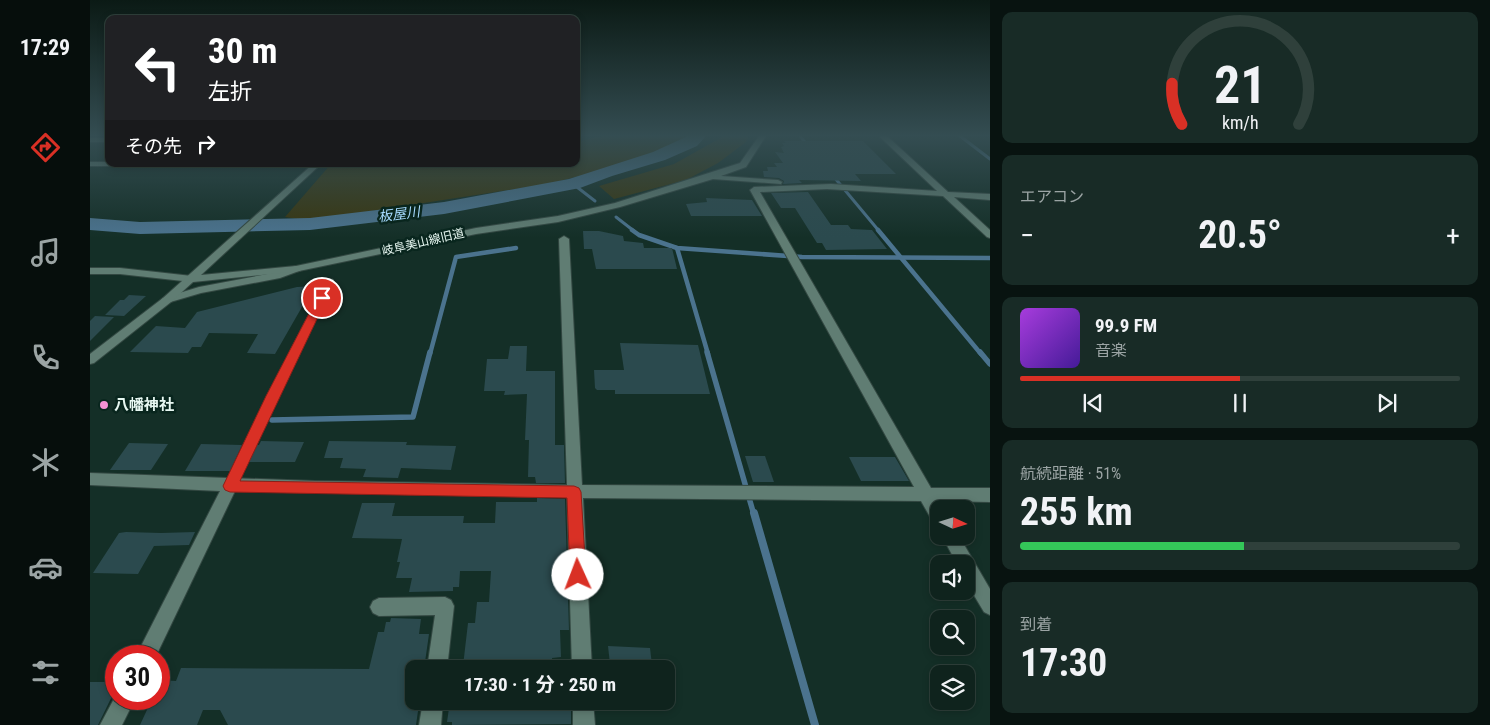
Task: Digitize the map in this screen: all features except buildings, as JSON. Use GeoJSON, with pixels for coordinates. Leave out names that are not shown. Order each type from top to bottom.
{"type":"FeatureCollection","features":[{"type":"Feature","properties":{"kind":"street"},"geometry":{"type":"LineString","coordinates":[[90,360],[168,300],[312,170]]}},
{"type":"Feature","properties":{"kind":"street","name":"岐阜美山線旧道"},"geometry":{"type":"LineString","coordinates":[[90,270],[120,271],[192,279],[296,270],[476,231],[558,220],[617,205],[730,170]]}},
{"type":"Feature","properties":{"kind":"street"},"geometry":{"type":"LineString","coordinates":[[918,170],[990,235]]}},
{"type":"Feature","properties":{"kind":"street"},"geometry":{"type":"LineString","coordinates":[[710,177],[990,197]]}},
{"type":"Feature","properties":{"kind":"street"},"geometry":{"type":"LineString","coordinates":[[831,186],[754,190],[930,501]]}},
{"type":"Feature","properties":{"kind":"street"},"geometry":{"type":"LineString","coordinates":[[564,239],[582,660]]}},
{"type":"Feature","properties":{"kind":"street"},"geometry":{"type":"LineString","coordinates":[[168,300],[199,290],[280,275],[296,270]]}},
{"type":"Feature","properties":{"kind":"street"},"geometry":{"type":"LineString","coordinates":[[90,479],[230,486],[574,492],[990,495]]}},
{"type":"Feature","properties":{"kind":"street"},"geometry":{"type":"LineString","coordinates":[[151,645],[230,486]]}},
{"type":"Feature","properties":{"kind":"street"},"geometry":{"type":"LineString","coordinates":[[975,580],[990,606]]}},
{"type":"Feature","properties":{"kind":"street"},"geometry":{"type":"LineString","coordinates":[[379,607],[445,606],[438,660]]}},
{"type":"Feature","properties":{"kind":"street"},"geometry":{"type":"LineString","coordinates":[[112,725],[119,710]]}},
{"type":"Feature","properties":{"kind":"street"},"geometry":{"type":"LineString","coordinates":[[430,725],[432,710]]}},
{"type":"Feature","properties":{"kind":"street"},"geometry":{"type":"LineString","coordinates":[[583,710],[584,725]]}},
{"type":"Feature","properties":{"kind":"lane"},"geometry":{"type":"LineString","coordinates":[[230,486],[272,396],[330,281]]}},
{"type":"Feature","properties":{"kind":"shaded area"},"geometry":{"type":"Polygon","coordinates":[[[326,170],[601,170],[548,184],[333,217],[304,220],[285,217],[326,170]]]}},
{"type":"Feature","properties":{"kind":"shaded area"},"geometry":{"type":"Polygon","coordinates":[[[654,170],[705,170],[686,180],[614,199],[599,186],[654,170]]]}},
{"type":"Feature","properties":{"kind":"waterway","name":"板屋川"},"geometry":{"type":"LineString","coordinates":[[90,224],[140,228],[310,224],[444,208],[573,184],[612,170]]}},
{"type":"Feature","properties":{"kind":"waterway"},"geometry":{"type":"LineString","coordinates":[[834,177],[879,231]]}},
{"type":"Feature","properties":{"kind":"waterway"},"geometry":{"type":"LineString","coordinates":[[573,184],[595,201]]}},
{"type":"Feature","properties":{"kind":"waterway"},"geometry":{"type":"LineString","coordinates":[[616,217],[634,231]]}},
{"type":"Feature","properties":{"kind":"waterway"},"geometry":{"type":"LineString","coordinates":[[632,230],[639,235],[677,248]]}},
{"type":"Feature","properties":{"kind":"waterway"},"geometry":{"type":"LineString","coordinates":[[878,230],[901,258]]}},
{"type":"Feature","properties":{"kind":"waterway"},"geometry":{"type":"LineString","coordinates":[[430,354],[456,257],[516,248]]}},
{"type":"Feature","properties":{"kind":"waterway"},"geometry":{"type":"LineString","coordinates":[[677,248],[802,257],[901,258]]}},
{"type":"Feature","properties":{"kind":"waterway"},"geometry":{"type":"LineString","coordinates":[[677,248],[708,354]]}},
{"type":"Feature","properties":{"kind":"waterway"},"geometry":{"type":"LineString","coordinates":[[901,258],[990,258]]}},
{"type":"Feature","properties":{"kind":"waterway"},"geometry":{"type":"LineString","coordinates":[[901,258],[981,354]]}},
{"type":"Feature","properties":{"kind":"waterway"},"geometry":{"type":"LineString","coordinates":[[272,420],[413,417],[430,352]]}},
{"type":"Feature","properties":{"kind":"waterway"},"geometry":{"type":"LineString","coordinates":[[707,352],[754,515]]}},
{"type":"Feature","properties":{"kind":"waterway"},"geometry":{"type":"LineString","coordinates":[[980,352],[990,364]]}},
{"type":"Feature","properties":{"kind":"waterway"},"geometry":{"type":"LineString","coordinates":[[754,513],[815,725]]}},
{"type":"Feature","properties":{"kind":"place","name":"八幡神社"},"geometry":{"type":"Point","coordinates":[104,405]}},
{"type":"Feature","properties":{"kind":"route"},"geometry":{"type":"LineString","coordinates":[[322,298],[272,396],[230,486],[574,492],[578,575]]}}]}
